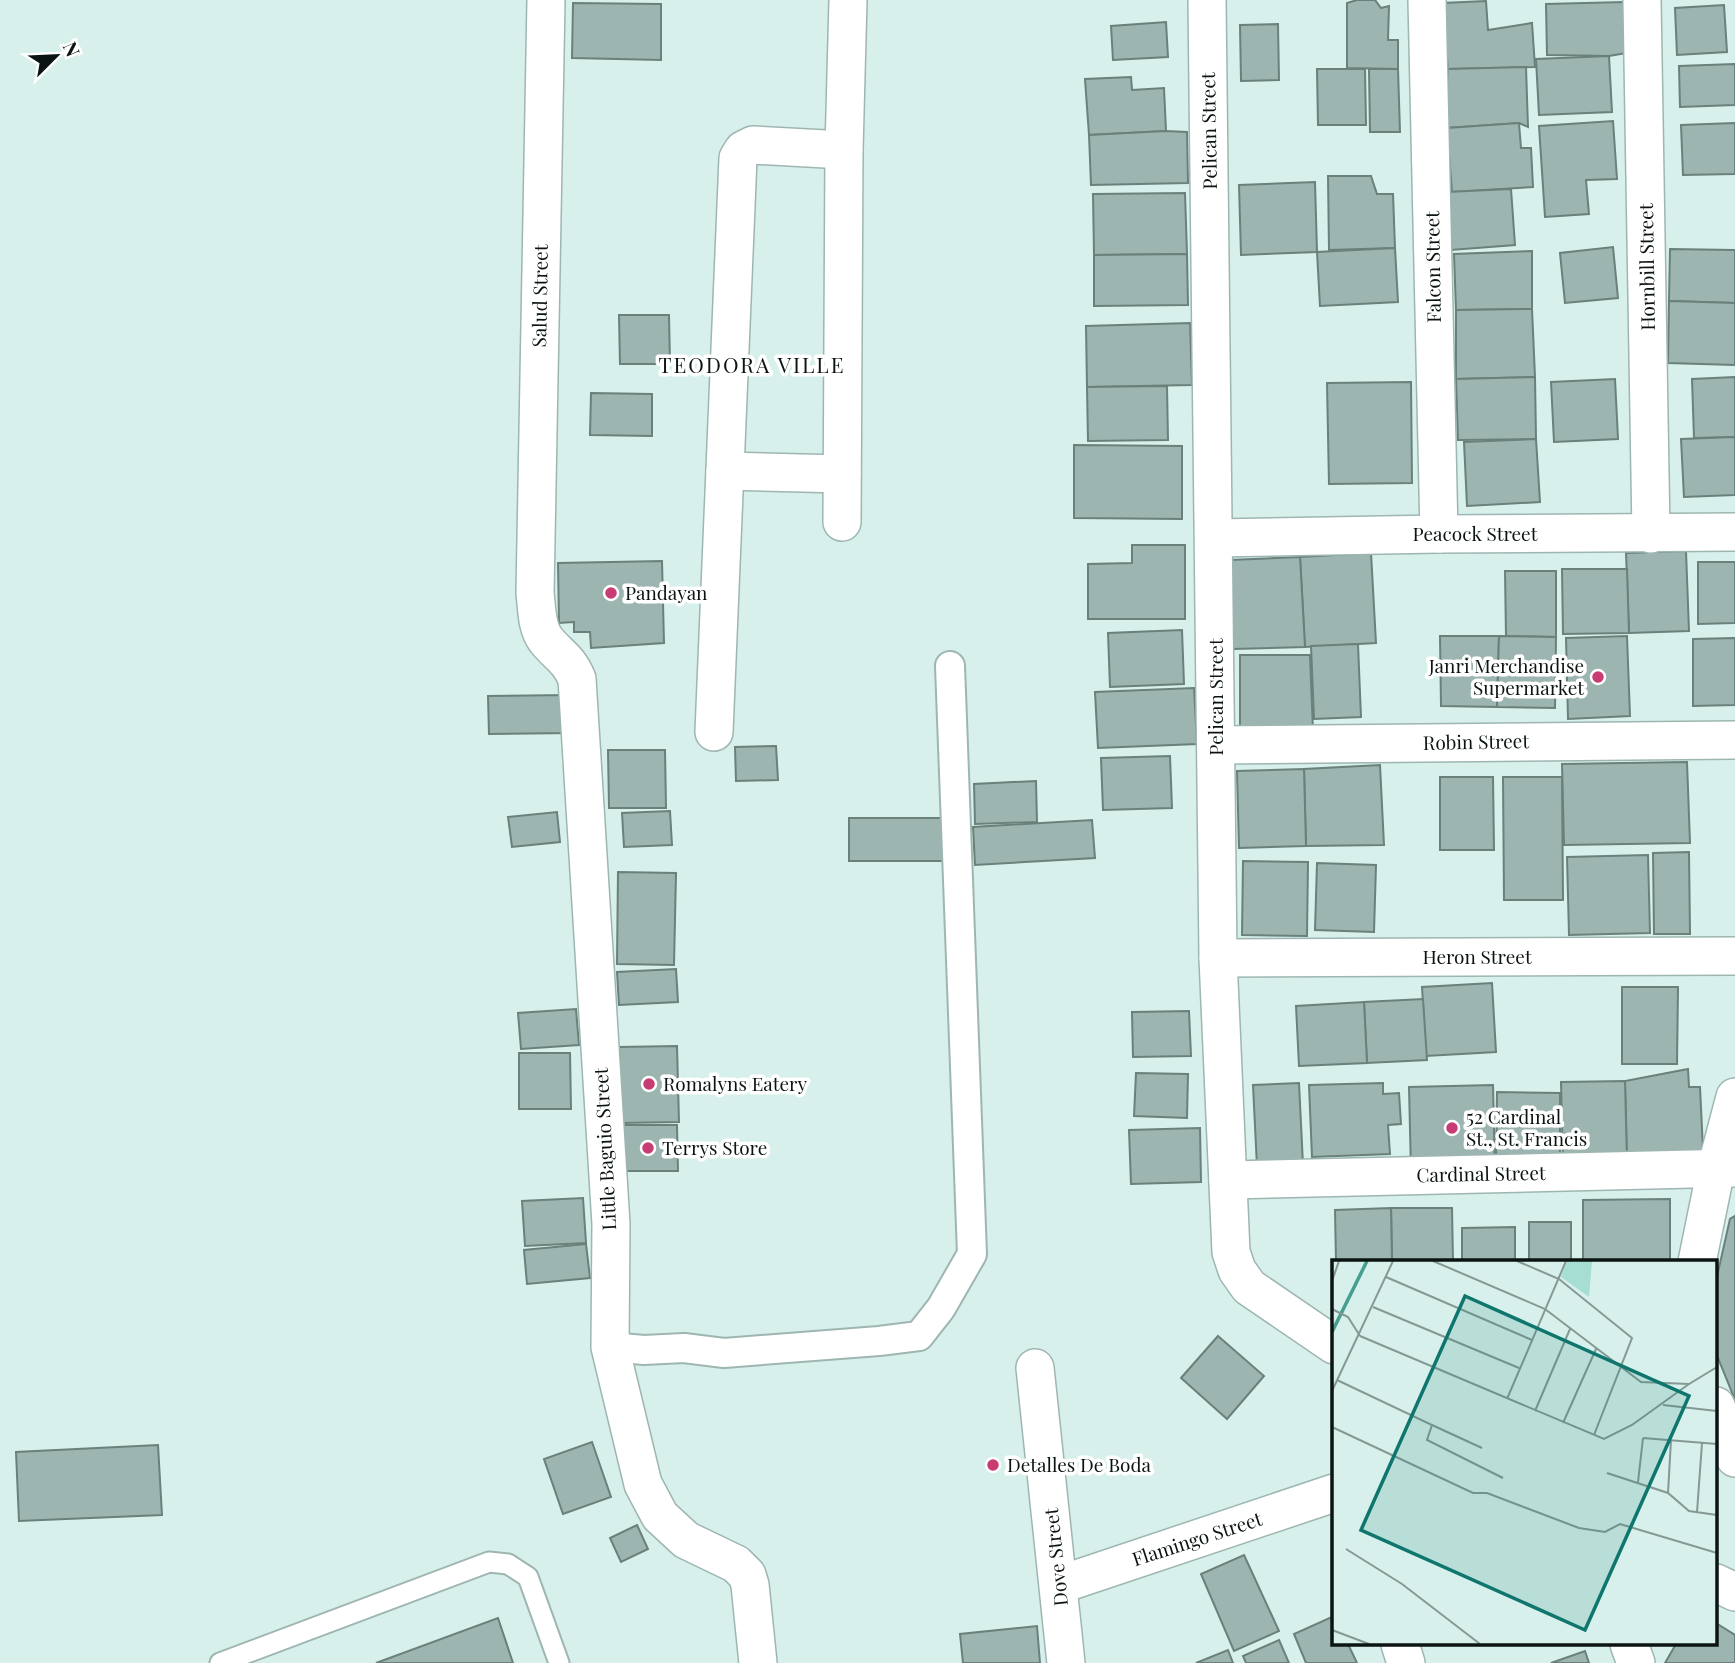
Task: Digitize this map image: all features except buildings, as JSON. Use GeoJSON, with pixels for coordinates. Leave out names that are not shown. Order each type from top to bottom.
{"type":"FeatureCollection","features":[{"type":"Feature","properties":{"kind":"street","name":"Salud Street"},"geometry":{"type":"LineString","coordinates":[[535,593],[546,0]]}},
{"type":"Feature","properties":{"kind":"street"},"geometry":{"type":"LineString","coordinates":[[842,522],[844,150],[848,0]]}},
{"type":"Feature","properties":{"kind":"street","name":"Pelican Street"},"geometry":{"type":"LineString","coordinates":[[1207,0],[1218,958],[1231,1252],[1237,1270],[1249,1287],[1332,1344]]}},
{"type":"Feature","properties":{"kind":"street","name":"Falcon Street"},"geometry":{"type":"LineString","coordinates":[[1427,0],[1440,534]]}},
{"type":"Feature","properties":{"kind":"street","name":"Hornbill Street"},"geometry":{"type":"LineString","coordinates":[[1642,0],[1651,534]]}},
{"type":"Feature","properties":{"kind":"street"},"geometry":{"type":"LineString","coordinates":[[714,732],[738,158],[743,150],[754,145],[844,150]]}},
{"type":"Feature","properties":{"kind":"street"},"geometry":{"type":"LineString","coordinates":[[725,471],[842,474]]}},
{"type":"Feature","properties":{"kind":"street","name":"Peacock Street"},"geometry":{"type":"LineString","coordinates":[[1215,538],[1735,532]]}},
{"type":"Feature","properties":{"kind":"street","name":"Little Baguio Street"},"geometry":{"type":"LineString","coordinates":[[535,593],[539,626],[546,640],[571,665],[577,679],[611,1224],[610,1347],[643,1484],[660,1516],[686,1540],[736,1564],[747,1575],[758,1663]]}},
{"type":"Feature","properties":{"kind":"street"},"geometry":{"type":"LineString","coordinates":[[610,1347],[644,1350],[684,1348],[724,1353],[919,1336],[941,1308],[971,1254],[950,666]]}},
{"type":"Feature","properties":{"kind":"street","name":"Robin Street"},"geometry":{"type":"LineString","coordinates":[[1216,745],[1735,740]]}},
{"type":"Feature","properties":{"kind":"street","name":"Heron Street"},"geometry":{"type":"LineString","coordinates":[[1218,958],[1735,956]]}},
{"type":"Feature","properties":{"kind":"street"},"geometry":{"type":"LineString","coordinates":[[1698,1260],[1725,1169],[1735,1097]]}},
{"type":"Feature","properties":{"kind":"street","name":"Cardinal Street"},"geometry":{"type":"LineString","coordinates":[[1228,1180],[1725,1169]]}},
{"type":"Feature","properties":{"kind":"street","name":"Dove Street"},"geometry":{"type":"LineString","coordinates":[[1035,1368],[1066,1663]]}},
{"type":"Feature","properties":{"kind":"street"},"geometry":{"type":"LineString","coordinates":[[1718,1411],[1735,1458]]}},
{"type":"Feature","properties":{"kind":"street","name":"Flamingo Street"},"geometry":{"type":"LineString","coordinates":[[1059,1585],[1332,1494]]}},
{"type":"Feature","properties":{"kind":"street"},"geometry":{"type":"LineString","coordinates":[[1718,1584],[1735,1592]]}},
{"type":"Feature","properties":{"kind":"street"},"geometry":{"type":"LineString","coordinates":[[1401,1646],[1406,1663]]}},
{"type":"Feature","properties":{"kind":"street"},"geometry":{"type":"LineString","coordinates":[[1630,1646],[1636,1663]]}},
{"type":"Feature","properties":{"kind":"lane"},"geometry":{"type":"LineString","coordinates":[[220,1663],[489,1562],[508,1564],[528,1577],[559,1663]]}},
{"type":"Feature","properties":{"kind":"place","name":"Pandayan"},"geometry":{"type":"Point","coordinates":[611,593]}},
{"type":"Feature","properties":{"kind":"place","name":"Janri Merchandise Supermarket"},"geometry":{"type":"Point","coordinates":[1598,677]}},
{"type":"Feature","properties":{"kind":"place","name":"Romalyns Eatery"},"geometry":{"type":"Point","coordinates":[649,1084]}},
{"type":"Feature","properties":{"kind":"place","name":"52 Cardinal St., St. Francis"},"geometry":{"type":"Point","coordinates":[1452,1128]}},
{"type":"Feature","properties":{"kind":"place","name":"Terrys Store"},"geometry":{"type":"Point","coordinates":[648,1148]}},
{"type":"Feature","properties":{"kind":"place","name":"Detalles De Boda"},"geometry":{"type":"Point","coordinates":[993,1465]}},
{"type":"Feature","properties":{"kind":"district","name":"TEODORA VILLE"},"geometry":{"type":"Point","coordinates":[752,366]}}]}
